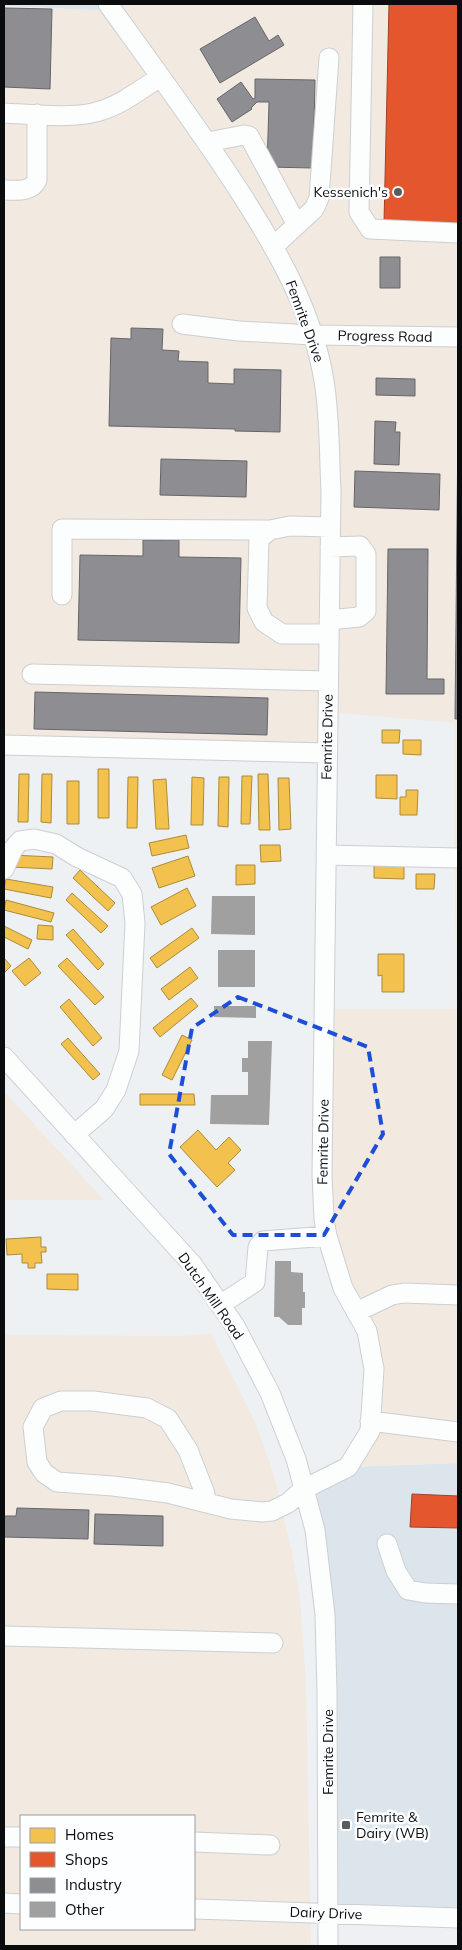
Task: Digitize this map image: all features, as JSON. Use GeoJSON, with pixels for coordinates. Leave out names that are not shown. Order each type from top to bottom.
{"type":"FeatureCollection","features":[{"type":"Feature","properties":{"kind":"street"},"geometry":{"type":"LineString","coordinates":[[363,4],[359,212],[370,229],[458,233]]}},
{"type":"Feature","properties":{"kind":"street","name":"Femrite Drive"},"geometry":{"type":"LineString","coordinates":[[116,6],[160,77],[208,142],[274,246],[304,310],[313,335],[324,381],[327,406],[331,490],[322,1175],[324,1219],[327,1236],[343,1288],[367,1331],[374,1369],[370,1431],[348,1467],[304,1489],[288,1503],[272,1511],[262,1512],[231,1509],[207,1503],[168,1493],[113,1486],[57,1482],[44,1473],[37,1462],[33,1427],[43,1408],[61,1401],[93,1401],[147,1408],[168,1419],[188,1450],[207,1503]]}},
{"type":"Feature","properties":{"kind":"street"},"geometry":{"type":"LineString","coordinates":[[274,246],[314,209],[319,198],[329,58]]}},
{"type":"Feature","properties":{"kind":"street"},"geometry":{"type":"LineString","coordinates":[[4,113],[82,115],[95,113],[110,108],[160,77]]}},
{"type":"Feature","properties":{"kind":"street"},"geometry":{"type":"LineString","coordinates":[[4,190],[30,188],[37,180],[37,114]]}},
{"type":"Feature","properties":{"kind":"street"},"geometry":{"type":"LineString","coordinates":[[208,142],[244,135],[249,136],[297,225]]}},
{"type":"Feature","properties":{"kind":"street","name":"Progress Road"},"geometry":{"type":"LineString","coordinates":[[182,324],[313,335],[458,337]]}},
{"type":"Feature","properties":{"kind":"street"},"geometry":{"type":"LineString","coordinates":[[62,594],[62,529],[270,530],[290,526],[330,527]]}},
{"type":"Feature","properties":{"kind":"street"},"geometry":{"type":"LineString","coordinates":[[270,530],[259,540],[257,608],[264,622],[282,634],[329,627],[359,617],[366,611],[366,554],[360,546],[330,547]]}},
{"type":"Feature","properties":{"kind":"street"},"geometry":{"type":"LineString","coordinates":[[32,674],[328,681]]}},
{"type":"Feature","properties":{"kind":"street"},"geometry":{"type":"LineString","coordinates":[[4,745],[327,753]]}},
{"type":"Feature","properties":{"kind":"street"},"geometry":{"type":"LineString","coordinates":[[4,869],[13,849],[20,841],[34,839],[56,844],[77,857],[122,878],[132,894],[136,923],[129,1050],[116,1090],[104,1109],[74,1135]]}},
{"type":"Feature","properties":{"kind":"street"},"geometry":{"type":"LineString","coordinates":[[326,855],[458,858]]}},
{"type":"Feature","properties":{"kind":"street","name":"Dutch Mill Road"},"geometry":{"type":"LineString","coordinates":[[4,1057],[192,1264],[235,1326],[270,1393],[296,1459],[315,1530],[320,1557]]}},
{"type":"Feature","properties":{"kind":"street"},"geometry":{"type":"LineString","coordinates":[[220,1305],[255,1282],[258,1247],[263,1241],[327,1236]]}},
{"type":"Feature","properties":{"kind":"street"},"geometry":{"type":"LineString","coordinates":[[356,1312],[385,1298],[404,1292],[458,1295]]}},
{"type":"Feature","properties":{"kind":"street"},"geometry":{"type":"LineString","coordinates":[[370,1421],[458,1432]]}},
{"type":"Feature","properties":{"kind":"street"},"geometry":{"type":"LineString","coordinates":[[387,1544],[396,1571],[408,1590],[425,1593],[458,1594]]}},
{"type":"Feature","properties":{"kind":"street","name":"Femrite Drive"},"geometry":{"type":"LineString","coordinates":[[320,1557],[325,1615],[327,1692],[328,1946]]}},
{"type":"Feature","properties":{"kind":"street"},"geometry":{"type":"LineString","coordinates":[[4,1636],[273,1643]]}},
{"type":"Feature","properties":{"kind":"street"},"geometry":{"type":"LineString","coordinates":[[4,1837],[20,1837]]}},
{"type":"Feature","properties":{"kind":"street"},"geometry":{"type":"LineString","coordinates":[[195,1842],[270,1845]]}},
{"type":"Feature","properties":{"kind":"street"},"geometry":{"type":"LineString","coordinates":[[4,1903],[20,1904]]}},
{"type":"Feature","properties":{"kind":"street","name":"Dairy Drive"},"geometry":{"type":"LineString","coordinates":[[195,1909],[329,1912],[458,1918]]}},
{"type":"Feature","properties":{"kind":"highlighted area"},"geometry":{"type":"Polygon","coordinates":[[[238,997],[368,1047],[383,1134],[324,1235],[233,1235],[169,1154],[192,1028],[238,997]]]}},
{"type":"Feature","properties":{"kind":"shaded area"},"geometry":{"type":"Polygon","coordinates":[[[4,4],[108,4],[113,11],[4,6],[4,4]]]}},
{"type":"Feature","properties":{"kind":"shaded area"},"geometry":{"type":"Polygon","coordinates":[[[108,4],[458,4],[458,1463],[348,1467],[370,1431],[374,1369],[327,1236],[325,1009],[457,1009],[454,723],[328,712],[327,753],[4,745],[4,6],[113,11],[108,4]]]}},
{"type":"Feature","properties":{"kind":"shaded area"},"geometry":{"type":"Polygon","coordinates":[[[4,1091],[104,1200],[4,1200],[4,1091]]]}},
{"type":"Feature","properties":{"kind":"shaded area"},"geometry":{"type":"Polygon","coordinates":[[[211,1333],[256,1424],[274,1475],[292,1552],[300,1597],[306,1682],[311,1946],[4,1946],[4,1335],[183,1336],[211,1333]]]}},
{"type":"Feature","properties":{"kind":"shaded area"},"geometry":{"type":"Polygon","coordinates":[[[458,1463],[458,1918],[329,1912],[327,1692],[304,1489],[348,1467],[458,1463]]]}},
{"type":"Feature","properties":{"kind":"building: Homes"},"geometry":{"type":"Polygon","coordinates":[[[382,730],[400,730],[399,743],[382,743],[382,730]]]}},
{"type":"Feature","properties":{"kind":"building: Homes"},"geometry":{"type":"Polygon","coordinates":[[[403,740],[421,740],[421,755],[403,754],[403,740]]]}},
{"type":"Feature","properties":{"kind":"building: Homes"},"geometry":{"type":"Polygon","coordinates":[[[98,769],[109,769],[109,818],[98,818],[98,769]]]}},
{"type":"Feature","properties":{"kind":"building: Homes"},"geometry":{"type":"Polygon","coordinates":[[[19,774],[29,774],[28,822],[18,822],[19,774]]]}},
{"type":"Feature","properties":{"kind":"building: Homes"},"geometry":{"type":"Polygon","coordinates":[[[42,774],[52,774],[51,823],[41,822],[42,774]]]}},
{"type":"Feature","properties":{"kind":"building: Homes"},"geometry":{"type":"Polygon","coordinates":[[[258,774],[268,774],[270,830],[259,830],[258,774]]]}},
{"type":"Feature","properties":{"kind":"building: Homes"},"geometry":{"type":"Polygon","coordinates":[[[376,775],[397,775],[397,799],[376,798],[376,775]]]}},
{"type":"Feature","properties":{"kind":"building: Homes"},"geometry":{"type":"Polygon","coordinates":[[[242,776],[252,776],[250,824],[241,824],[242,776]]]}},
{"type":"Feature","properties":{"kind":"building: Homes"},"geometry":{"type":"Polygon","coordinates":[[[128,777],[138,777],[137,828],[127,828],[128,777]]]}},
{"type":"Feature","properties":{"kind":"building: Homes"},"geometry":{"type":"Polygon","coordinates":[[[192,777],[204,778],[203,825],[191,825],[192,777]]]}},
{"type":"Feature","properties":{"kind":"building: Homes"},"geometry":{"type":"Polygon","coordinates":[[[219,777],[229,777],[228,827],[218,826],[219,777]]]}},
{"type":"Feature","properties":{"kind":"building: Homes"},"geometry":{"type":"Polygon","coordinates":[[[278,778],[289,778],[291,829],[279,830],[278,778]]]}},
{"type":"Feature","properties":{"kind":"building: Homes"},"geometry":{"type":"Polygon","coordinates":[[[166,779],[169,829],[156,829],[153,780],[166,779]]]}},
{"type":"Feature","properties":{"kind":"building: Homes"},"geometry":{"type":"Polygon","coordinates":[[[67,781],[79,781],[79,824],[67,824],[67,781]]]}},
{"type":"Feature","properties":{"kind":"building: Homes"},"geometry":{"type":"Polygon","coordinates":[[[406,790],[418,790],[417,815],[400,815],[400,797],[406,797],[406,790]]]}},
{"type":"Feature","properties":{"kind":"building: Homes"},"geometry":{"type":"Polygon","coordinates":[[[186,835],[189,848],[152,856],[149,843],[186,835]]]}},
{"type":"Feature","properties":{"kind":"building: Homes"},"geometry":{"type":"Polygon","coordinates":[[[260,845],[280,845],[281,861],[261,862],[260,845]]]}},
{"type":"Feature","properties":{"kind":"building: Homes"},"geometry":{"type":"Polygon","coordinates":[[[12,855],[53,857],[52,869],[11,867],[12,855]]]}},
{"type":"Feature","properties":{"kind":"building: Homes"},"geometry":{"type":"Polygon","coordinates":[[[188,856],[195,876],[159,888],[152,868],[188,856]]]}},
{"type":"Feature","properties":{"kind":"building: Homes"},"geometry":{"type":"Polygon","coordinates":[[[374,862],[404,862],[404,879],[374,878],[374,862]]]}},
{"type":"Feature","properties":{"kind":"building: Homes"},"geometry":{"type":"Polygon","coordinates":[[[236,865],[255,865],[255,884],[236,885],[236,865]]]}},
{"type":"Feature","properties":{"kind":"building: Homes"},"geometry":{"type":"Polygon","coordinates":[[[80,870],[115,903],[108,911],[73,878],[80,870]]]}},
{"type":"Feature","properties":{"kind":"building: Homes"},"geometry":{"type":"Polygon","coordinates":[[[416,874],[435,874],[434,889],[416,889],[416,874]]]}},
{"type":"Feature","properties":{"kind":"building: Homes"},"geometry":{"type":"Polygon","coordinates":[[[6,879],[53,887],[51,898],[4,889],[6,879]]]}},
{"type":"Feature","properties":{"kind":"building: Homes"},"geometry":{"type":"Polygon","coordinates":[[[187,888],[196,906],[161,925],[151,907],[187,888]]]}},
{"type":"Feature","properties":{"kind":"building: Homes"},"geometry":{"type":"Polygon","coordinates":[[[72,893],[108,926],[101,933],[66,900],[72,893]]]}},
{"type":"Feature","properties":{"kind":"building: Homes"},"geometry":{"type":"Polygon","coordinates":[[[6,900],[54,913],[51,922],[4,910],[6,900]]]}},
{"type":"Feature","properties":{"kind":"building: Homes"},"geometry":{"type":"Polygon","coordinates":[[[38,925],[53,926],[53,940],[37,939],[38,925]]]}},
{"type":"Feature","properties":{"kind":"building: Homes"},"geometry":{"type":"Polygon","coordinates":[[[4,926],[32,940],[28,949],[4,937],[4,926]]]}},
{"type":"Feature","properties":{"kind":"building: Homes"},"geometry":{"type":"Polygon","coordinates":[[[192,928],[199,938],[157,968],[150,958],[192,928]]]}},
{"type":"Feature","properties":{"kind":"building: Homes"},"geometry":{"type":"Polygon","coordinates":[[[73,929],[104,964],[98,970],[66,935],[73,929]]]}},
{"type":"Feature","properties":{"kind":"building: Homes"},"geometry":{"type":"Polygon","coordinates":[[[378,954],[404,954],[404,992],[382,992],[382,975],[378,976],[378,954]]]}},
{"type":"Feature","properties":{"kind":"building: Homes"},"geometry":{"type":"Polygon","coordinates":[[[4,958],[11,966],[4,973],[4,958]]]}},
{"type":"Feature","properties":{"kind":"building: Homes"},"geometry":{"type":"Polygon","coordinates":[[[29,958],[41,973],[25,986],[12,971],[29,958]]]}},
{"type":"Feature","properties":{"kind":"building: Homes"},"geometry":{"type":"Polygon","coordinates":[[[67,958],[104,997],[95,1005],[58,966],[67,958]]]}},
{"type":"Feature","properties":{"kind":"building: Homes"},"geometry":{"type":"Polygon","coordinates":[[[190,967],[198,978],[169,1000],[161,989],[190,967]]]}},
{"type":"Feature","properties":{"kind":"building: Homes"},"geometry":{"type":"Polygon","coordinates":[[[191,998],[198,1006],[160,1037],[153,1028],[191,998]]]}},
{"type":"Feature","properties":{"kind":"building: Homes"},"geometry":{"type":"Polygon","coordinates":[[[69,999],[102,1038],[93,1046],[60,1007],[69,999]]]}},
{"type":"Feature","properties":{"kind":"building: Homes"},"geometry":{"type":"Polygon","coordinates":[[[182,1035],[192,1040],[172,1080],[162,1075],[182,1035]]]}},
{"type":"Feature","properties":{"kind":"building: Homes"},"geometry":{"type":"Polygon","coordinates":[[[68,1038],[100,1074],[93,1080],[61,1044],[68,1038]]]}},
{"type":"Feature","properties":{"kind":"building: Homes"},"geometry":{"type":"Polygon","coordinates":[[[140,1094],[194,1094],[195,1105],[140,1105],[140,1094]]]}},
{"type":"Feature","properties":{"kind":"building: Homes"},"geometry":{"type":"Polygon","coordinates":[[[198,1130],[216,1150],[229,1137],[241,1150],[228,1163],[235,1170],[217,1187],[180,1147],[198,1130]]]}},
{"type":"Feature","properties":{"kind":"building: Homes"},"geometry":{"type":"Polygon","coordinates":[[[41,1237],[41,1247],[46,1247],[46,1252],[41,1252],[42,1263],[35,1263],[35,1268],[28,1268],[28,1263],[22,1263],[22,1254],[7,1255],[6,1239],[41,1237]]]}},
{"type":"Feature","properties":{"kind":"building: Homes"},"geometry":{"type":"Polygon","coordinates":[[[47,1274],[78,1274],[78,1290],[47,1289],[47,1274]]]}},
{"type":"Feature","properties":{"kind":"building: Shops"},"geometry":{"type":"Polygon","coordinates":[[[389,4],[458,4],[458,225],[384,223],[389,4]]]}},
{"type":"Feature","properties":{"kind":"building: Shops"},"geometry":{"type":"Polygon","coordinates":[[[412,1494],[458,1496],[458,1528],[410,1527],[412,1494]]]}},
{"type":"Feature","properties":{"kind":"building: Industry"},"geometry":{"type":"Polygon","coordinates":[[[4,8],[52,9],[50,89],[4,87],[4,8]]]}},
{"type":"Feature","properties":{"kind":"building: Industry"},"geometry":{"type":"Polygon","coordinates":[[[255,17],[269,41],[278,35],[284,45],[220,83],[200,49],[255,17]]]}},
{"type":"Feature","properties":{"kind":"building: Industry"},"geometry":{"type":"Polygon","coordinates":[[[255,79],[315,80],[313,168],[267,167],[269,102],[257,102],[252,109],[232,122],[217,99],[241,82],[253,99],[255,98],[255,79]]]}},
{"type":"Feature","properties":{"kind":"building: Industry"},"geometry":{"type":"Polygon","coordinates":[[[380,257],[400,257],[400,288],[380,288],[380,257]]]}},
{"type":"Feature","properties":{"kind":"building: Industry"},"geometry":{"type":"Polygon","coordinates":[[[131,328],[163,329],[162,350],[179,351],[178,361],[208,362],[208,383],[234,384],[234,369],[281,370],[280,432],[109,426],[111,338],[131,339],[131,328]]]}},
{"type":"Feature","properties":{"kind":"building: Industry"},"geometry":{"type":"Polygon","coordinates":[[[376,378],[415,379],[415,396],[376,395],[376,378]]]}},
{"type":"Feature","properties":{"kind":"building: Industry"},"geometry":{"type":"Polygon","coordinates":[[[375,421],[396,422],[395,432],[400,432],[399,465],[374,464],[375,421]]]}},
{"type":"Feature","properties":{"kind":"building: Industry"},"geometry":{"type":"Polygon","coordinates":[[[458,424],[458,719],[455,719],[458,424]]]}},
{"type":"Feature","properties":{"kind":"building: Industry"},"geometry":{"type":"Polygon","coordinates":[[[161,459],[247,461],[246,497],[160,495],[161,459]]]}},
{"type":"Feature","properties":{"kind":"building: Industry"},"geometry":{"type":"Polygon","coordinates":[[[355,471],[440,474],[439,510],[354,507],[355,471]]]}},
{"type":"Feature","properties":{"kind":"building: Industry"},"geometry":{"type":"Polygon","coordinates":[[[143,540],[179,540],[179,557],[241,558],[239,643],[78,640],[80,555],[143,556],[143,540]]]}},
{"type":"Feature","properties":{"kind":"building: Industry"},"geometry":{"type":"Polygon","coordinates":[[[388,549],[428,549],[427,679],[444,679],[444,694],[386,694],[388,549]]]}},
{"type":"Feature","properties":{"kind":"building: Industry"},"geometry":{"type":"Polygon","coordinates":[[[35,692],[268,698],[267,735],[34,729],[35,692]]]}},
{"type":"Feature","properties":{"kind":"building: Industry"},"geometry":{"type":"Polygon","coordinates":[[[17,1508],[89,1510],[88,1539],[4,1537],[4,1516],[16,1516],[17,1508]]]}},
{"type":"Feature","properties":{"kind":"building: Industry"},"geometry":{"type":"Polygon","coordinates":[[[95,1514],[163,1516],[163,1546],[94,1544],[95,1514]]]}},
{"type":"Feature","properties":{"kind":"building: Other"},"geometry":{"type":"Polygon","coordinates":[[[212,896],[255,896],[255,935],[211,934],[212,896]]]}},
{"type":"Feature","properties":{"kind":"building: Other"},"geometry":{"type":"Polygon","coordinates":[[[218,950],[255,950],[255,987],[218,987],[218,950]]]}},
{"type":"Feature","properties":{"kind":"building: Other"},"geometry":{"type":"Polygon","coordinates":[[[214,1006],[256,1006],[256,1018],[214,1017],[214,1006]]]}},
{"type":"Feature","properties":{"kind":"building: Other"},"geometry":{"type":"Polygon","coordinates":[[[248,1041],[272,1041],[269,1125],[210,1124],[211,1095],[248,1095],[248,1072],[242,1072],[242,1058],[248,1058],[248,1041]]]}},
{"type":"Feature","properties":{"kind":"building: Other"},"geometry":{"type":"Polygon","coordinates":[[[275,1261],[291,1261],[291,1272],[303,1273],[305,1308],[302,1308],[302,1325],[288,1325],[279,1317],[274,1317],[275,1261]]]}},
{"type":"Feature","properties":{"kind":"place","name":"Kessenich's"},"geometry":{"type":"Point","coordinates":[398,192]}},
{"type":"Feature","properties":{"kind":"place","name":"Femrite & Dairy (WB)"},"geometry":{"type":"Point","coordinates":[346,1825]}}]}
